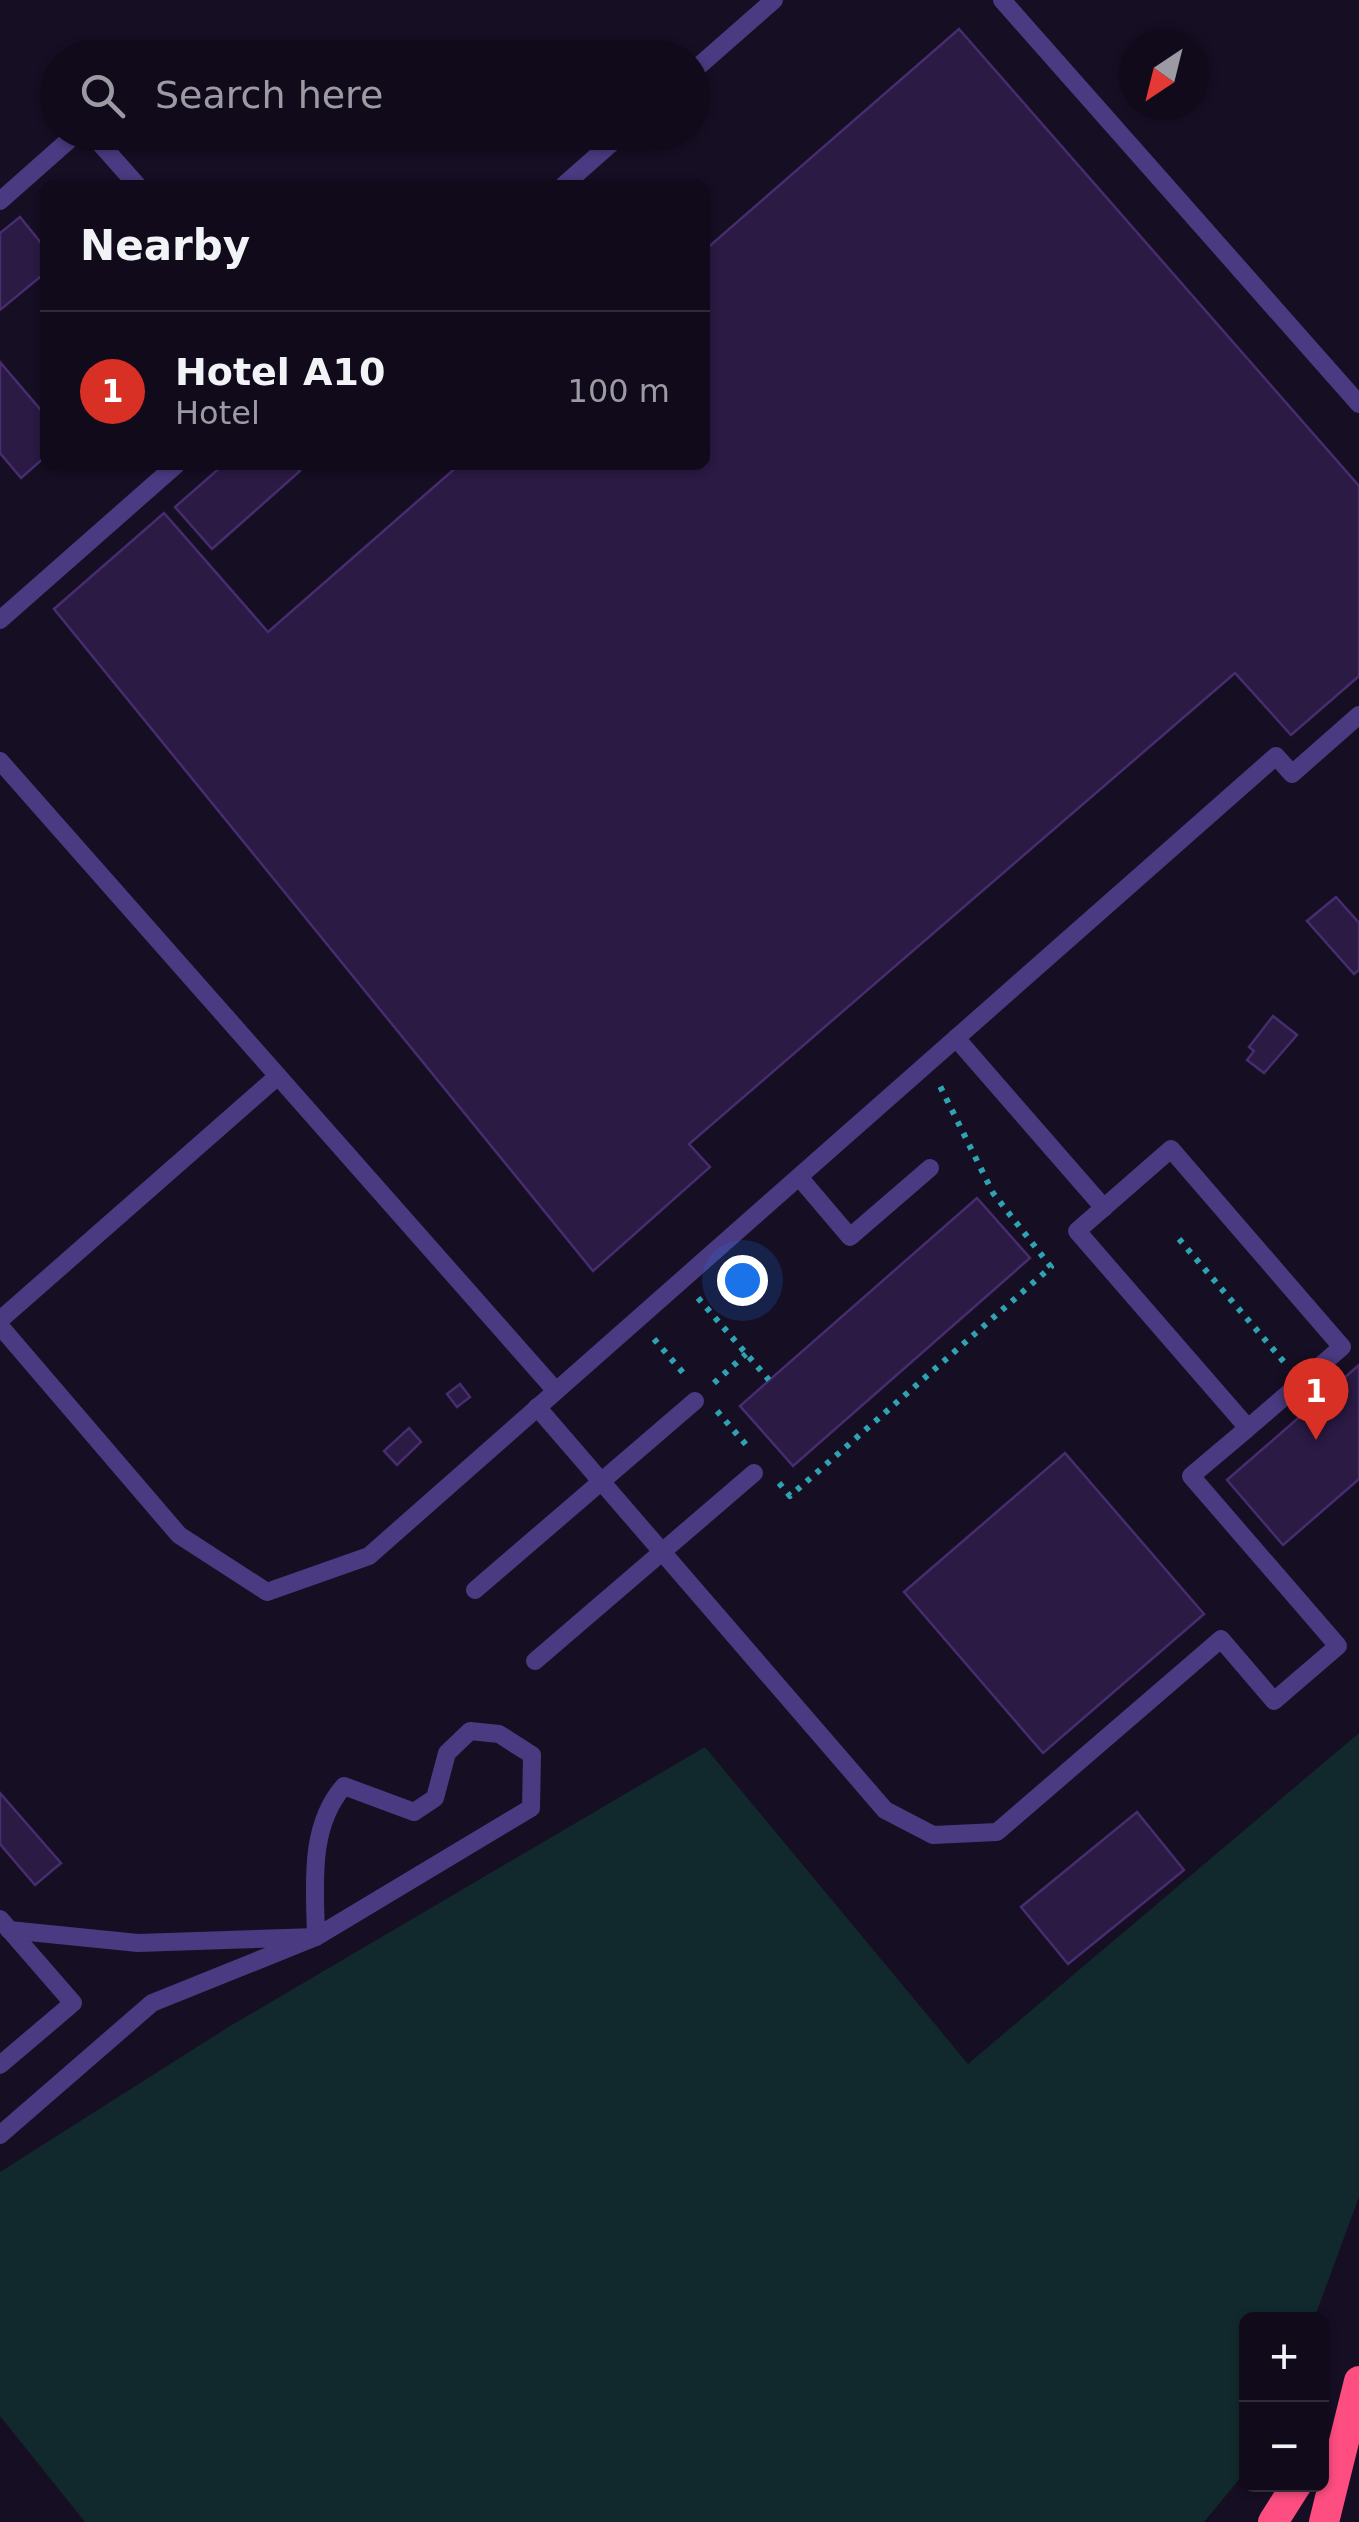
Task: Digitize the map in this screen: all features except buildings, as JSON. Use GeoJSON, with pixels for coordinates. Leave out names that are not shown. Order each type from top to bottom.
{"type":"FeatureCollection","features":[{"type":"Feature","properties":{"kind":"highway"},"geometry":{"type":"LineString","coordinates":[[1324,2522],[1359,2381]]}},
{"type":"Feature","properties":{"kind":"highway"},"geometry":{"type":"LineString","coordinates":[[1329,2441],[1349,2413]]}},
{"type":"Feature","properties":{"kind":"highway"},"geometry":{"type":"LineString","coordinates":[[1274,2522],[1292,2492]]}},
{"type":"Feature","properties":{"kind":"lane"},"geometry":{"type":"LineString","coordinates":[[710,56],[774,0]]}},
{"type":"Feature","properties":{"kind":"lane"},"geometry":{"type":"LineString","coordinates":[[1002,0],[1359,404]]}},
{"type":"Feature","properties":{"kind":"lane"},"geometry":{"type":"LineString","coordinates":[[0,201],[58,150]]}},
{"type":"Feature","properties":{"kind":"lane"},"geometry":{"type":"LineString","coordinates":[[106,150],[132,180]]}},
{"type":"Feature","properties":{"kind":"lane"},"geometry":{"type":"LineString","coordinates":[[570,180],[604,150]]}},
{"type":"Feature","properties":{"kind":"lane"},"geometry":{"type":"LineString","coordinates":[[0,620],[170,470]]}},
{"type":"Feature","properties":{"kind":"lane"},"geometry":{"type":"LineString","coordinates":[[278,1076],[0,1323],[179,1535],[267,1592],[369,1556],[1276,756],[1292,774],[1359,716]]}},
{"type":"Feature","properties":{"kind":"lane"},"geometry":{"type":"LineString","coordinates":[[0,761],[556,1391]]}},
{"type":"Feature","properties":{"kind":"lane"},"geometry":{"type":"LineString","coordinates":[[956,1038],[1104,1208]]}},
{"type":"Feature","properties":{"kind":"lane"},"geometry":{"type":"LineString","coordinates":[[537,1408],[884,1810],[933,1835],[996,1832],[1221,1639],[1274,1701],[1338,1646],[1192,1476],[1248,1428],[1342,1346],[1171,1149],[1077,1231],[1248,1428]]}},
{"type":"Feature","properties":{"kind":"lane"},"geometry":{"type":"LineString","coordinates":[[799,1177],[850,1236],[930,1168]]}},
{"type":"Feature","properties":{"kind":"lane"},"geometry":{"type":"LineString","coordinates":[[475,1590],[698,1397]]}},
{"type":"Feature","properties":{"kind":"lane"},"geometry":{"type":"LineString","coordinates":[[534,1661],[754,1472]]}},
{"type":"Feature","properties":{"kind":"lane"},"geometry":{"type":"LineString","coordinates":[[0,2135],[152,2003],[316,1937],[531,1808],[532,1755],[500,1734],[470,1731],[447,1753],[435,1798],[414,1812],[344,1786],[328,1805],[315,1862],[316,1937]]}},
{"type":"Feature","properties":{"kind":"lane"},"geometry":{"type":"LineString","coordinates":[[5,1924],[138,1943],[316,1937]]}},
{"type":"Feature","properties":{"kind":"lane"},"geometry":{"type":"LineString","coordinates":[[0,2066],[72,2002],[5,1924]]}},
{"type":"Feature","properties":{"kind":"path"},"geometry":{"type":"LineString","coordinates":[[777,1482],[790,1496],[1051,1266],[993,1193],[956,1124],[930,1062]]}},
{"type":"Feature","properties":{"kind":"path"},"geometry":{"type":"LineString","coordinates":[[1178,1239],[1301,1382]]}},
{"type":"Feature","properties":{"kind":"path"},"geometry":{"type":"LineString","coordinates":[[682,1280],[769,1380]]}},
{"type":"Feature","properties":{"kind":"path"},"geometry":{"type":"LineString","coordinates":[[637,1319],[698,1397],[752,1452]]}},
{"type":"Feature","properties":{"kind":"path"},"geometry":{"type":"LineString","coordinates":[[698,1397],[746,1354]]}},
{"type":"Feature","properties":{"kind":"green space"},"geometry":{"type":"Polygon","coordinates":[[[1359,1733],[1359,2197],[1317,2312],[1239,2312],[1239,2480],[1204,2522],[85,2522],[0,2416],[0,2172],[230,2026],[705,1747],[968,2064],[1359,1733]]]}},
{"type":"Feature","properties":{"kind":"place","name":"Hotel A10"},"geometry":{"type":"Point","coordinates":[1316,1440]}}]}
